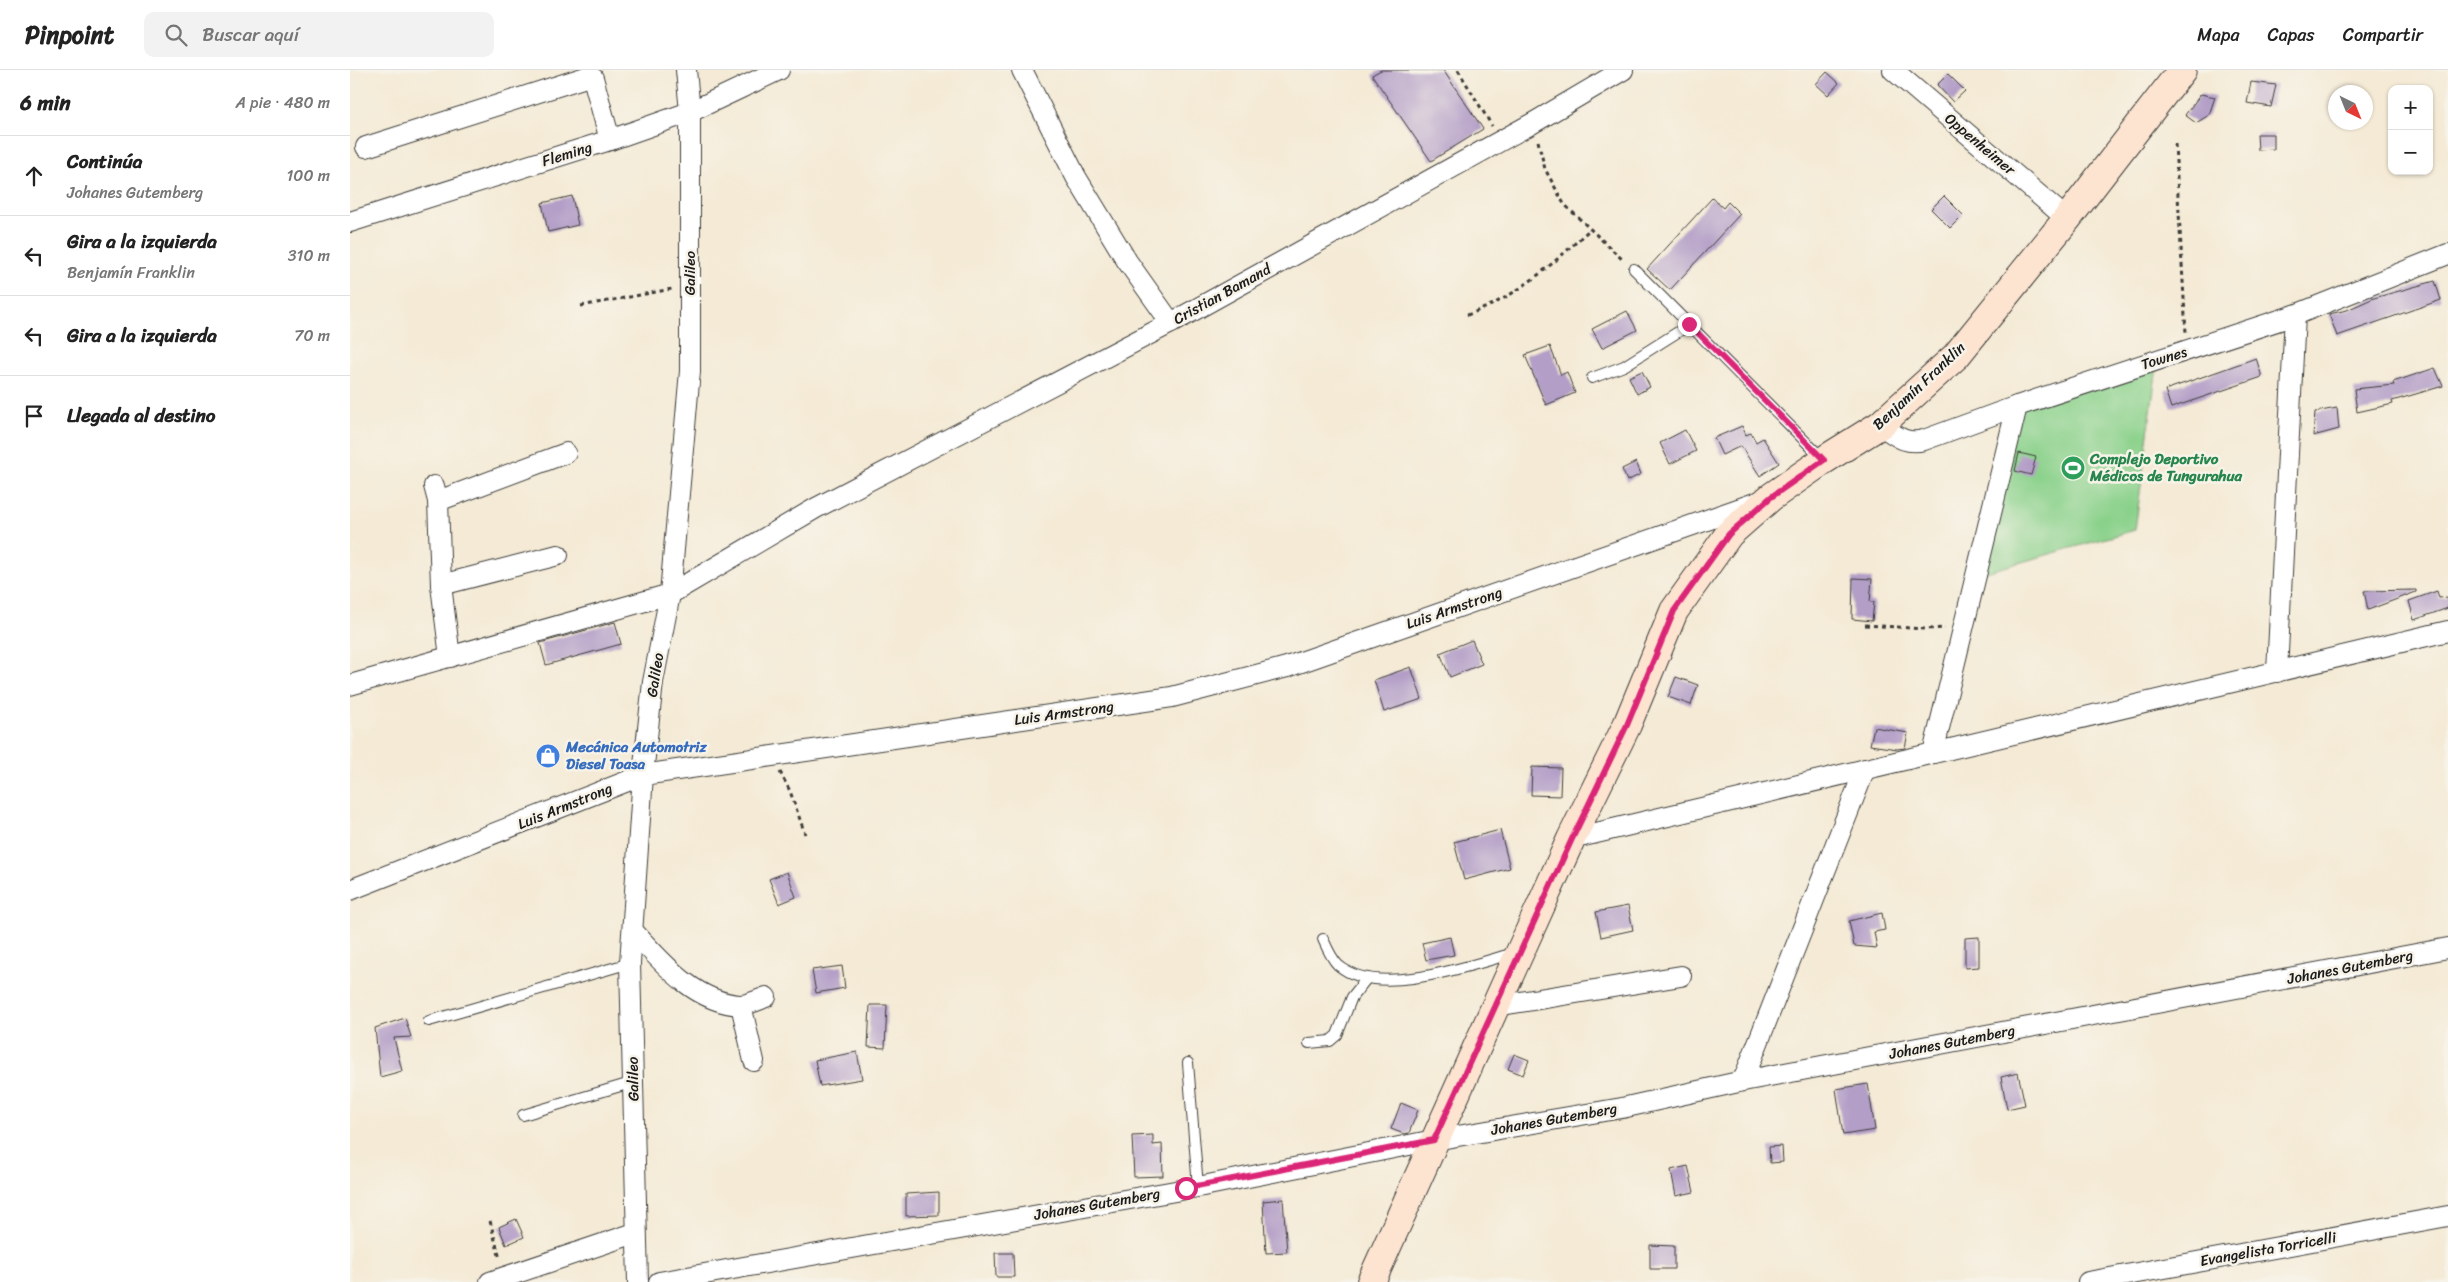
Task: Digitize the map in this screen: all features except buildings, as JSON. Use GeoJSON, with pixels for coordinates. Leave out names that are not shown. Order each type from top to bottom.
{"type":"FeatureCollection","features":[{"type":"Feature","properties":{"kind":"street","name":"Galileo"},"geometry":{"type":"LineString","coordinates":[[638,1282],[635,1233],[634,1082],[630,963],[643,775],[653,682],[670,594],[690,371],[690,112],[686,70]]}},
{"type":"Feature","properties":{"kind":"street","name":"Fleming"},"geometry":{"type":"LineString","coordinates":[[350,222],[610,140],[690,112],[779,70]]}},
{"type":"Feature","properties":{"kind":"street"},"geometry":{"type":"LineString","coordinates":[[1022,70],[1076,177],[1127,261],[1171,323]]}},
{"type":"Feature","properties":{"kind":"street","name":"Cristian Bamand"},"geometry":{"type":"LineString","coordinates":[[350,685],[670,594],[816,508],[1171,323],[1500,139],[1533,123],[1623,70]]}},
{"type":"Feature","properties":{"kind":"street","name":"Oppenheimer"},"geometry":{"type":"LineString","coordinates":[[1893,70],[2067,219]]}},
{"type":"Feature","properties":{"kind":"street","name":"Benjamín Franklin"},"geometry":{"type":"LineString","coordinates":[[1371,1282],[1495,1006],[1627,725],[1674,611],[1729,534],[1771,497],[1824,460],[1880,425],[1956,356],[2067,219],[2182,70]]}},
{"type":"Feature","properties":{"kind":"street"},"geometry":{"type":"LineString","coordinates":[[366,147],[589,76],[593,78],[610,140]]}},
{"type":"Feature","properties":{"kind":"street","name":"Townes"},"geometry":{"type":"LineString","coordinates":[[1880,425],[1912,443],[2017,406],[2295,315],[2448,254]]}},
{"type":"Feature","properties":{"kind":"street"},"geometry":{"type":"LineString","coordinates":[[2277,672],[2295,315]]}},
{"type":"Feature","properties":{"kind":"street"},"geometry":{"type":"LineString","coordinates":[[1933,753],[2017,406]]}},
{"type":"Feature","properties":{"kind":"street"},"geometry":{"type":"LineString","coordinates":[[450,657],[441,585],[436,494],[566,453]]}},
{"type":"Feature","properties":{"kind":"street","name":"Luis Armstrong"},"geometry":{"type":"LineString","coordinates":[[350,890],[643,775],[1172,697],[1287,667],[1771,497]]}},
{"type":"Feature","properties":{"kind":"street"},"geometry":{"type":"LineString","coordinates":[[441,585],[558,555]]}},
{"type":"Feature","properties":{"kind":"street"},"geometry":{"type":"LineString","coordinates":[[1572,839],[2448,631]]}},
{"type":"Feature","properties":{"kind":"street"},"geometry":{"type":"LineString","coordinates":[[1743,1082],[1865,769]]}},
{"type":"Feature","properties":{"kind":"street"},"geometry":{"type":"LineString","coordinates":[[633,931],[681,981],[715,998],[741,1005],[766,997]]}},
{"type":"Feature","properties":{"kind":"street","name":"Johanes Gutemberg"},"geometry":{"type":"LineString","coordinates":[[659,1282],[1198,1187],[1434,1140],[1622,1108],[1743,1082],[2448,948]]}},
{"type":"Feature","properties":{"kind":"street"},"geometry":{"type":"LineString","coordinates":[[1495,1006],[1681,976]]}},
{"type":"Feature","properties":{"kind":"street"},"geometry":{"type":"LineString","coordinates":[[741,1005],[754,1061]]}},
{"type":"Feature","properties":{"kind":"street","name":"Evangelista Torricelli"},"geometry":{"type":"LineString","coordinates":[[2088,1282],[2448,1216]]}},
{"type":"Feature","properties":{"kind":"street"},"geometry":{"type":"LineString","coordinates":[[497,1279],[635,1233]]}},
{"type":"Feature","properties":{"kind":"lane"},"geometry":{"type":"LineString","coordinates":[[1634,269],[1824,460]]}},
{"type":"Feature","properties":{"kind":"lane"},"geometry":{"type":"LineString","coordinates":[[1592,378],[1624,366],[1689,324]]}},
{"type":"Feature","properties":{"kind":"lane"},"geometry":{"type":"LineString","coordinates":[[1323,939],[1338,965],[1346,971],[1367,978],[1400,980],[1421,978],[1520,952]]}},
{"type":"Feature","properties":{"kind":"lane"},"geometry":{"type":"LineString","coordinates":[[430,1021],[630,963]]}},
{"type":"Feature","properties":{"kind":"lane"},"geometry":{"type":"LineString","coordinates":[[1309,1043],[1330,1041],[1337,1035],[1352,997],[1367,978]]}},
{"type":"Feature","properties":{"kind":"lane"},"geometry":{"type":"LineString","coordinates":[[1188,1063],[1198,1187]]}},
{"type":"Feature","properties":{"kind":"lane"},"geometry":{"type":"LineString","coordinates":[[523,1115],[634,1082]]}},
{"type":"Feature","properties":{"kind":"path"},"geometry":{"type":"LineString","coordinates":[[1458,70],[1500,139]]}},
{"type":"Feature","properties":{"kind":"path"},"geometry":{"type":"LineString","coordinates":[[1533,123],[1545,169],[1564,204],[1589,230],[1634,269]]}},
{"type":"Feature","properties":{"kind":"path"},"geometry":{"type":"LineString","coordinates":[[2175,144],[2188,351]]}},
{"type":"Feature","properties":{"kind":"path"},"geometry":{"type":"LineString","coordinates":[[1467,315],[1487,308],[1524,287],[1556,261],[1589,230]]}},
{"type":"Feature","properties":{"kind":"path"},"geometry":{"type":"LineString","coordinates":[[581,306],[690,286]]}},
{"type":"Feature","properties":{"kind":"path"},"geometry":{"type":"LineString","coordinates":[[1865,625],[1926,629],[1964,626]]}},
{"type":"Feature","properties":{"kind":"path"},"geometry":{"type":"LineString","coordinates":[[772,756],[790,791],[805,834]]}},
{"type":"Feature","properties":{"kind":"path"},"geometry":{"type":"LineString","coordinates":[[490,1221],[497,1279]]}},
{"type":"Feature","properties":{"kind":"green space","name":"Complejo Deportivo Médicos de Tungurahua"},"geometry":{"type":"Polygon","coordinates":[[[2158,359],[2135,530],[1976,575],[2017,406],[2158,359]]]}},
{"type":"Feature","properties":{"kind":"place","name":"Complejo Deportivo Médicos de Tungurahua"},"geometry":{"type":"Point","coordinates":[2073,468]}},
{"type":"Feature","properties":{"kind":"place","name":"Mecánica Automotriz Diesel Toasa"},"geometry":{"type":"Point","coordinates":[548,756]}},
{"type":"Feature","properties":{"kind":"route"},"geometry":{"type":"LineString","coordinates":[[1186,1188],[1434,1140],[1572,839],[1627,725],[1674,611],[1729,534],[1771,497],[1824,460],[1689,324]]}}]}
